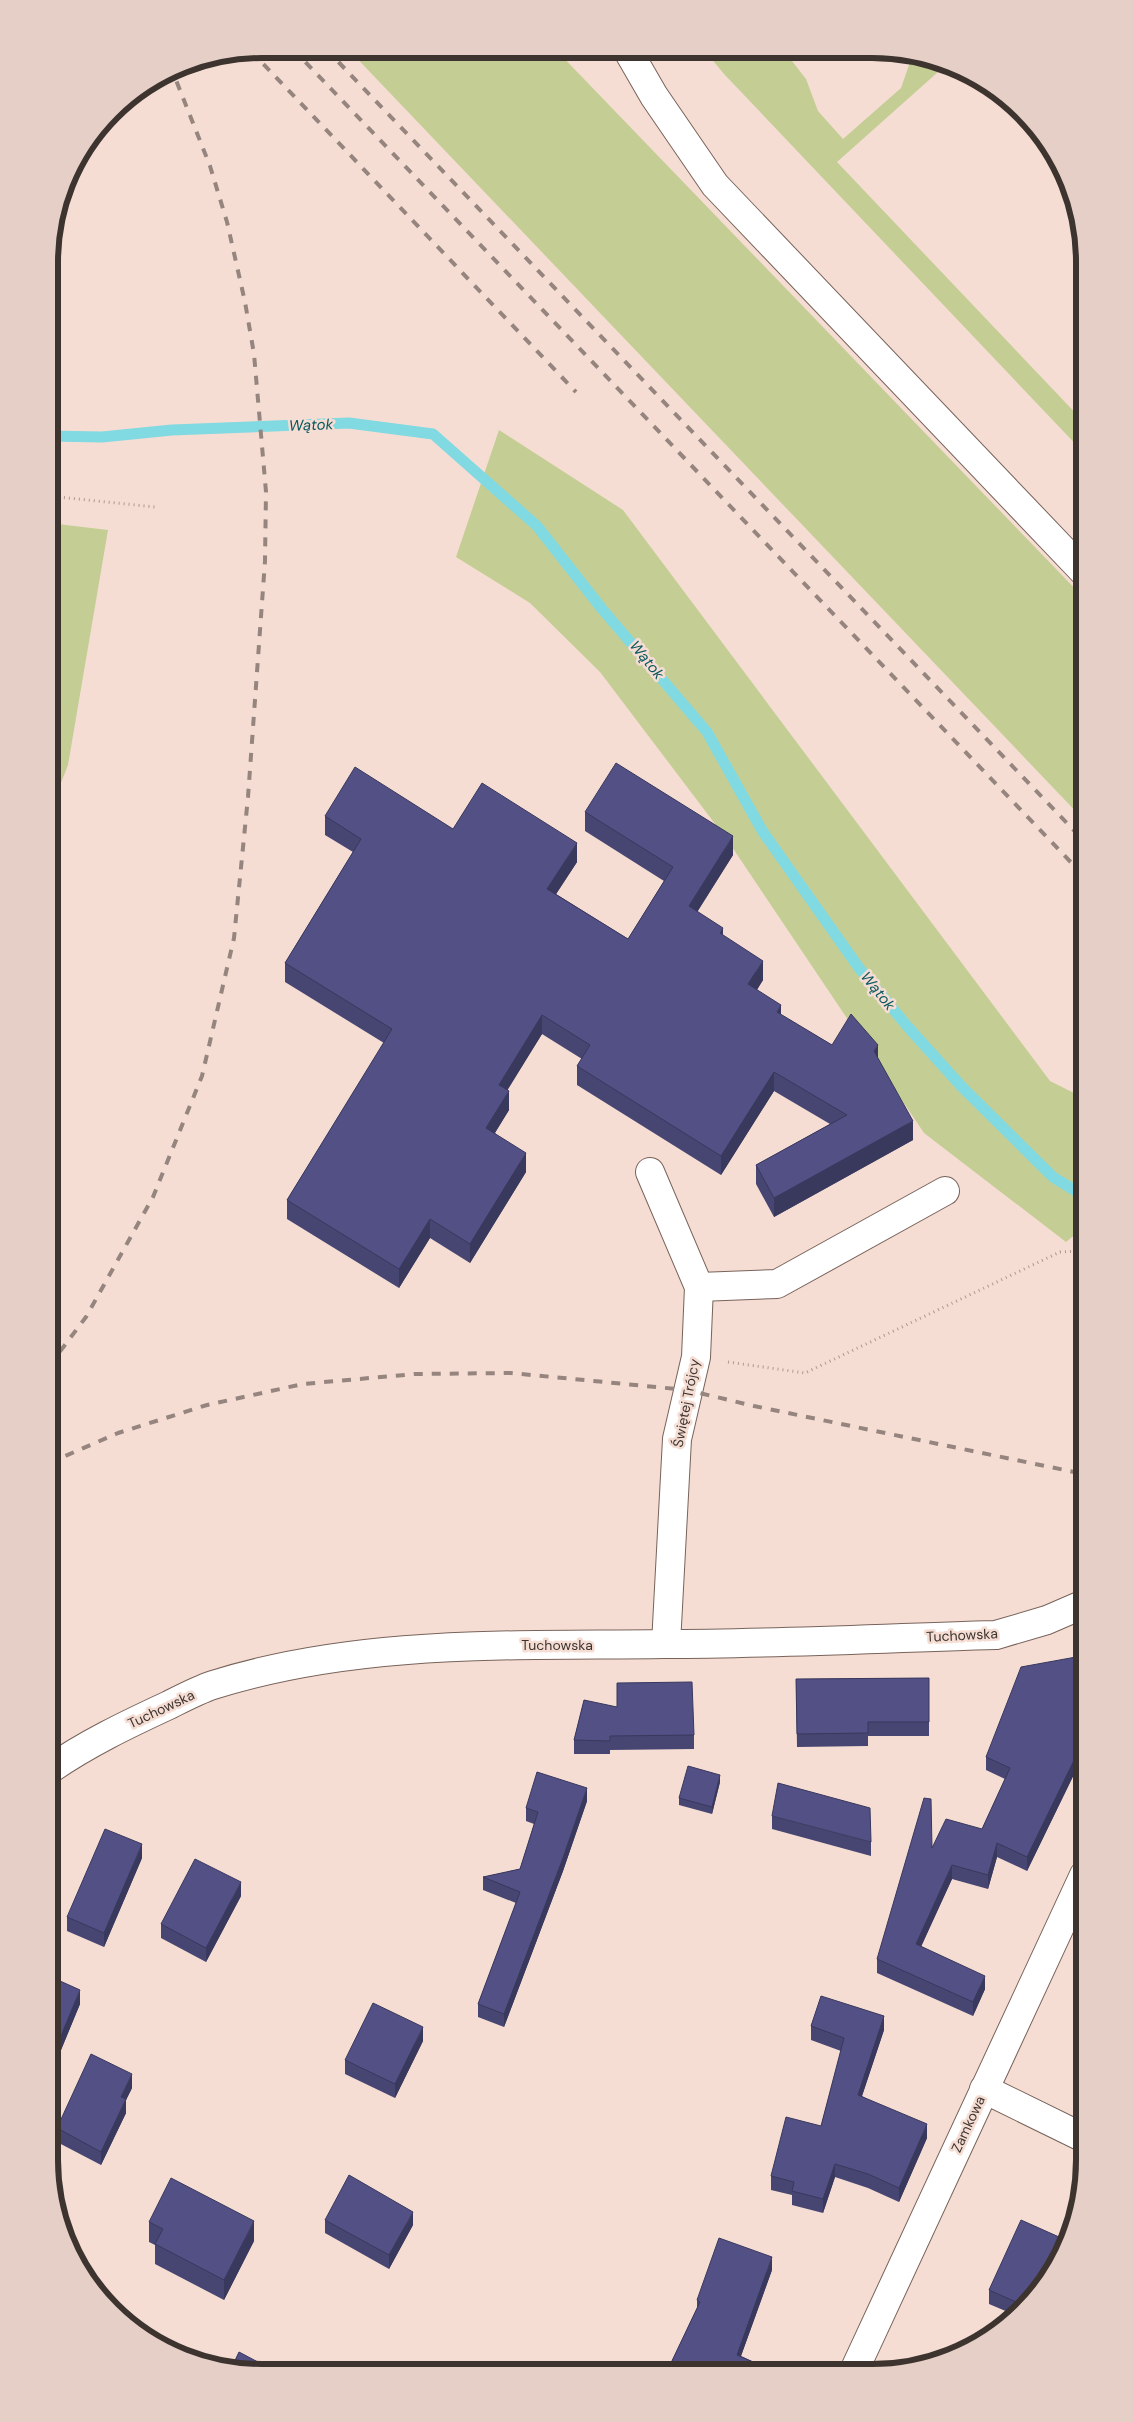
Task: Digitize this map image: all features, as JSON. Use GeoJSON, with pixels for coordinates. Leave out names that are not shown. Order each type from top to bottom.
{"type":"FeatureCollection","features":[{"type":"Feature","properties":{"kind":"street"},"geometry":{"type":"LineString","coordinates":[[632,58],[654,96],[715,185],[1076,564]]}},
{"type":"Feature","properties":{"kind":"street","name":"Świętej Trójcy"},"geometry":{"type":"LineString","coordinates":[[650,1172],[699,1287],[696,1356],[677,1439],[666,1644]]}},
{"type":"Feature","properties":{"kind":"street"},"geometry":{"type":"LineString","coordinates":[[699,1287],[778,1284],[945,1191]]}},
{"type":"Feature","properties":{"kind":"street","name":"Tuchowska"},"geometry":{"type":"LineString","coordinates":[[58,1765],[130,1723],[211,1686],[263,1672],[397,1650],[528,1644],[666,1644],[996,1635],[1046,1620],[1076,1607]]}},
{"type":"Feature","properties":{"kind":"street","name":"Zamkowa"},"geometry":{"type":"LineString","coordinates":[[857,2364],[1076,1892]]}},
{"type":"Feature","properties":{"kind":"street"},"geometry":{"type":"LineString","coordinates":[[984,2088],[1076,2134]]}},
{"type":"Feature","properties":{"kind":"path"},"geometry":{"type":"LineString","coordinates":[[58,497],[155,507]]}},
{"type":"Feature","properties":{"kind":"path"},"geometry":{"type":"LineString","coordinates":[[696,1356],[805,1373],[1060,1252],[1076,1251]]}},
{"type":"Feature","properties":{"kind":"green space"},"geometry":{"type":"Polygon","coordinates":[[[357,58],[564,58],[1076,590],[1076,812],[357,58]]]}},
{"type":"Feature","properties":{"kind":"green space"},"geometry":{"type":"Polygon","coordinates":[[[711,58],[790,58],[806,79],[818,111],[843,139],[901,88],[909,65],[909,61],[941,69],[837,162],[1076,414],[1076,445],[711,58]]]}},
{"type":"Feature","properties":{"kind":"green space"},"geometry":{"type":"Polygon","coordinates":[[[499,430],[623,510],[1050,1081],[1076,1094],[1076,1234],[1066,1242],[924,1133],[728,841],[600,672],[530,603],[456,557],[499,430]]]}},
{"type":"Feature","properties":{"kind":"green space"},"geometry":{"type":"Polygon","coordinates":[[[58,524],[108,530],[68,765],[58,790],[58,524]]]}},
{"type":"Feature","properties":{"kind":"building"},"geometry":{"type":"Polygon","coordinates":[[[616,763],[733,836],[689,906],[723,928],[720,933],[763,961],[748,984],[781,1005],[777,1012],[832,1045],[851,1014],[878,1045],[874,1051],[913,1121],[774,1198],[756,1165],[847,1115],[774,1072],[721,1156],[577,1066],[590,1045],[542,1015],[499,1085],[509,1091],[486,1128],[526,1153],[470,1244],[430,1219],[399,1269],[287,1200],[392,1029],[285,963],[361,839],[325,816],[355,767],[453,829],[482,783],[577,843],[547,889],[628,939],[673,867],[585,812],[616,763]]]}},
{"type":"Feature","properties":{"kind":"building"},"geometry":{"type":"Polygon","coordinates":[[[1076,1657],[1076,1756],[1027,1857],[997,1843],[988,1875],[952,1865],[916,1944],[985,1976],[973,2002],[877,1959],[924,1798],[931,1799],[932,1848],[946,1819],[982,1829],[1010,1768],[986,1757],[1021,1667],[1076,1657]]]}},
{"type":"Feature","properties":{"kind":"building"},"geometry":{"type":"Polygon","coordinates":[[[929,1678],[929,1722],[868,1722],[868,1733],[797,1734],[796,1679],[929,1678]]]}},
{"type":"Feature","properties":{"kind":"building"},"geometry":{"type":"Polygon","coordinates":[[[692,1682],[694,1735],[610,1736],[610,1741],[574,1740],[584,1700],[617,1707],[617,1683],[692,1682]]]}},
{"type":"Feature","properties":{"kind":"building"},"geometry":{"type":"Polygon","coordinates":[[[688,1766],[720,1775],[712,1807],[679,1798],[688,1766]]]}},
{"type":"Feature","properties":{"kind":"building"},"geometry":{"type":"Polygon","coordinates":[[[537,1772],[587,1788],[563,1858],[504,2014],[478,2004],[520,1892],[483,1877],[520,1869],[538,1812],[526,1808],[537,1772]]]}},
{"type":"Feature","properties":{"kind":"building"},"geometry":{"type":"Polygon","coordinates":[[[778,1783],[870,1808],[871,1842],[772,1816],[778,1783]]]}},
{"type":"Feature","properties":{"kind":"building"},"geometry":{"type":"Polygon","coordinates":[[[105,1829],[142,1844],[104,1933],[67,1917],[105,1829]]]}},
{"type":"Feature","properties":{"kind":"building"},"geometry":{"type":"Polygon","coordinates":[[[195,1859],[241,1882],[206,1948],[161,1924],[195,1859]]]}},
{"type":"Feature","properties":{"kind":"building"},"geometry":{"type":"Polygon","coordinates":[[[58,1980],[80,1990],[61,2036],[58,2035],[58,1980]]]}},
{"type":"Feature","properties":{"kind":"building"},"geometry":{"type":"Polygon","coordinates":[[[821,1996],[884,2016],[858,2095],[927,2124],[899,2188],[868,2174],[835,2164],[823,2199],[792,2191],[794,2182],[771,2176],[786,2117],[821,2126],[844,2038],[811,2026],[821,1996]]]}},
{"type":"Feature","properties":{"kind":"building"},"geometry":{"type":"Polygon","coordinates":[[[373,2003],[423,2027],[395,2084],[345,2060],[373,2003]]]}},
{"type":"Feature","properties":{"kind":"building"},"geometry":{"type":"Polygon","coordinates":[[[91,2054],[132,2074],[121,2097],[126,2099],[101,2152],[58,2129],[91,2054]]]}},
{"type":"Feature","properties":{"kind":"building"},"geometry":{"type":"Polygon","coordinates":[[[349,2175],[413,2212],[389,2255],[325,2220],[349,2175]]]}},
{"type":"Feature","properties":{"kind":"building"},"geometry":{"type":"Polygon","coordinates":[[[171,2178],[254,2221],[224,2280],[155,2244],[163,2229],[149,2222],[171,2178]]]}},
{"type":"Feature","properties":{"kind":"building"},"geometry":{"type":"Polygon","coordinates":[[[1021,2220],[1061,2238],[1041,2274],[1018,2303],[989,2290],[1021,2220]]]}},
{"type":"Feature","properties":{"kind":"building"},"geometry":{"type":"Polygon","coordinates":[[[719,2238],[772,2257],[737,2355],[758,2364],[670,2364],[700,2302],[697,2300],[719,2238]]]}},
{"type":"Feature","properties":{"kind":"building"},"geometry":{"type":"Polygon","coordinates":[[[239,2352],[262,2364],[248,2364],[234,2363],[239,2352]]]}},
{"type":"Feature","properties":{"kind":"waterway","name":"Wątok"},"geometry":{"type":"LineString","coordinates":[[58,436],[102,437],[172,430],[349,423],[433,434],[537,526],[602,609],[707,732],[763,832],[859,968],[907,1026],[962,1087],[1053,1177],[1076,1191]]}},
{"type":"Feature","properties":{"kind":"railway"},"geometry":{"type":"LineString","coordinates":[[258,58],[576,392]]}},
{"type":"Feature","properties":{"kind":"railway"},"geometry":{"type":"LineString","coordinates":[[302,58],[1076,868]]}},
{"type":"Feature","properties":{"kind":"railway"},"geometry":{"type":"LineString","coordinates":[[335,58],[1076,833]]}},
{"type":"Feature","properties":{"kind":"railway"},"geometry":{"type":"LineString","coordinates":[[58,1354],[86,1317],[153,1197],[202,1076],[234,938],[248,797],[265,561],[266,492],[254,354],[245,302],[227,222],[210,166],[175,77]]}},
{"type":"Feature","properties":{"kind":"railway"},"geometry":{"type":"LineString","coordinates":[[58,1459],[118,1433],[207,1405],[303,1384],[415,1374],[511,1373],[687,1390],[754,1406],[1076,1472]]}}]}
